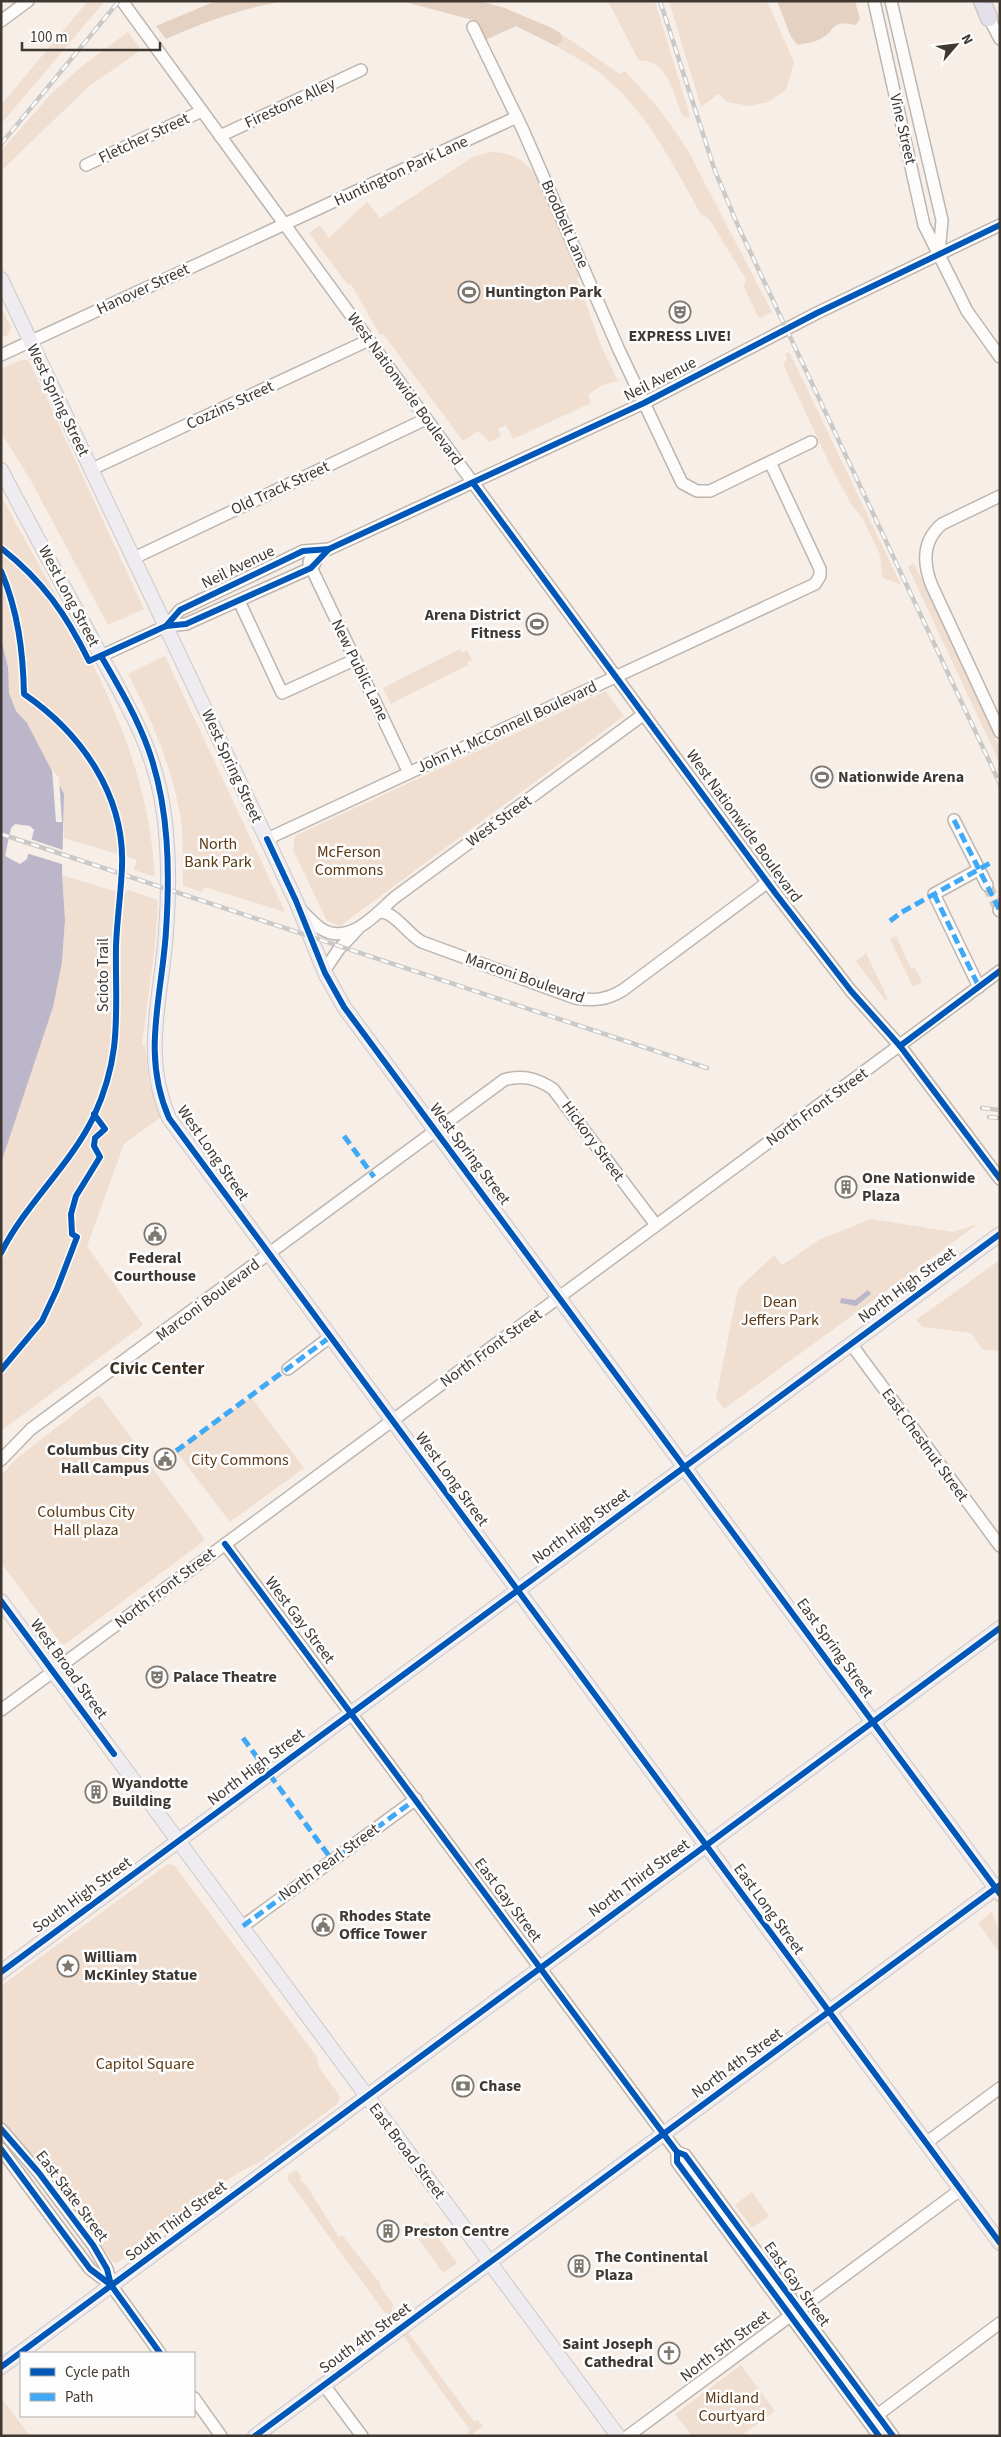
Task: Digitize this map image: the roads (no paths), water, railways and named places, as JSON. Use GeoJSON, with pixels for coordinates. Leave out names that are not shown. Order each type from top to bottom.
{"type":"FeatureCollection","features":[{"type":"Feature","properties":{"kind":"highway"},"geometry":{"type":"LineString","coordinates":[[982,1],[989,18]]}},
{"type":"Feature","properties":{"kind":"main road","name":"West Spring Street"},"geometry":{"type":"LineString","coordinates":[[1,280],[267,839],[299,908],[324,971],[344,1007],[684,1467]]}},
{"type":"Feature","properties":{"kind":"main road","name":"West Long Street"},"geometry":{"type":"LineString","coordinates":[[1,470],[131,708],[144,738],[158,781],[164,816],[166,932],[154,1040],[154,1059],[159,1090],[173,1125],[517,1590]]}},
{"type":"Feature","properties":{"kind":"main road","name":"North High Street"},"geometry":{"type":"LineString","coordinates":[[180,1840],[1000,1234]]}},
{"type":"Feature","properties":{"kind":"main road","name":"East Spring Street"},"geometry":{"type":"LineString","coordinates":[[684,1467],[873,1723],[999,1889]]}},
{"type":"Feature","properties":{"kind":"main road","name":"East Long Street"},"geometry":{"type":"LineString","coordinates":[[517,1590],[828,2013],[1000,2243]]}},
{"type":"Feature","properties":{"kind":"main road","name":"West Broad Street"},"geometry":{"type":"LineString","coordinates":[[1,1601],[180,1840]]}},
{"type":"Feature","properties":{"kind":"main road","name":"North Third Street"},"geometry":{"type":"LineString","coordinates":[[366,2096],[1000,1628]]}},
{"type":"Feature","properties":{"kind":"main road","name":"East Broad Street"},"geometry":{"type":"LineString","coordinates":[[180,1840],[366,2096],[618,2436]]}},
{"type":"Feature","properties":{"kind":"main road","name":"South High Street"},"geometry":{"type":"LineString","coordinates":[[1,1972],[180,1840]]}},
{"type":"Feature","properties":{"kind":"main road","name":"North 4th Street"},"geometry":{"type":"LineString","coordinates":[[490,2262],[999,1889]]}},
{"type":"Feature","properties":{"kind":"main road","name":"South Third Street"},"geometry":{"type":"LineString","coordinates":[[21,2352],[366,2096]]}},
{"type":"Feature","properties":{"kind":"main road","name":"South 4th Street"},"geometry":{"type":"LineString","coordinates":[[255,2436],[490,2262]]}},
{"type":"Feature","properties":{"kind":"main road","name":"South Third Street"},"geometry":{"type":"LineString","coordinates":[[1,2367],[20,2353]]}},
{"type":"Feature","properties":{"kind":"street"},"geometry":{"type":"LineString","coordinates":[[1,21],[28,1]]}},
{"type":"Feature","properties":{"kind":"street","name":"West Nationwide Boulevard"},"geometry":{"type":"LineString","coordinates":[[122,1],[426,419],[768,882],[846,985],[900,1046],[1000,1179]]}},
{"type":"Feature","properties":{"kind":"street","name":"Vine Street"},"geometry":{"type":"LineString","coordinates":[[874,1],[924,225],[967,311],[1000,357]]}},
{"type":"Feature","properties":{"kind":"street","name":"Vine Street"},"geometry":{"type":"LineString","coordinates":[[891,1],[942,220],[939,254]]}},
{"type":"Feature","properties":{"kind":"street"},"geometry":{"type":"LineString","coordinates":[[989,18],[1000,40]]}},
{"type":"Feature","properties":{"kind":"street","name":"Brodbelt Lane"},"geometry":{"type":"LineString","coordinates":[[472,27],[517,117],[679,479],[692,490],[710,490],[811,442]]}},
{"type":"Feature","properties":{"kind":"street","name":"Firestone Alley"},"geometry":{"type":"LineString","coordinates":[[220,136],[360,70]]}},
{"type":"Feature","properties":{"kind":"street","name":"Fletcher Street"},"geometry":{"type":"LineString","coordinates":[[86,164],[202,111]]}},
{"type":"Feature","properties":{"kind":"street","name":"Huntington Park Lane"},"geometry":{"type":"LineString","coordinates":[[284,224],[517,117]]}},
{"type":"Feature","properties":{"kind":"street","name":"Hanover Street"},"geometry":{"type":"LineString","coordinates":[[1,354],[284,224]]}},
{"type":"Feature","properties":{"kind":"street","name":"Neil Avenue"},"geometry":{"type":"LineString","coordinates":[[166,626],[180,610],[304,551],[329,549],[644,403],[817,313],[1000,225]]}},
{"type":"Feature","properties":{"kind":"street","name":"Cozzins Street"},"geometry":{"type":"LineString","coordinates":[[92,469],[369,340]]}},
{"type":"Feature","properties":{"kind":"street","name":"Old Track Street"},"geometry":{"type":"LineString","coordinates":[[134,558],[426,419]]}},
{"type":"Feature","properties":{"kind":"street","name":"John H. McConnell Boulevard"},"geometry":{"type":"LineString","coordinates":[[267,839],[817,582],[820,572],[818,565],[770,462]]}},
{"type":"Feature","properties":{"kind":"street"},"geometry":{"type":"LineString","coordinates":[[1000,496],[942,524],[935,530],[926,551],[925,561],[932,586],[1000,732]]}},
{"type":"Feature","properties":{"kind":"street"},"geometry":{"type":"LineString","coordinates":[[311,568],[310,559],[329,549]]}},
{"type":"Feature","properties":{"kind":"street","name":"Neil Avenue"},"geometry":{"type":"LineString","coordinates":[[101,656],[166,626],[186,624],[311,568]]}},
{"type":"Feature","properties":{"kind":"street","name":"New Public Lane"},"geometry":{"type":"LineString","coordinates":[[311,568],[409,773]]}},
{"type":"Feature","properties":{"kind":"street"},"geometry":{"type":"LineString","coordinates":[[239,601],[282,692],[354,660]]}},
{"type":"Feature","properties":{"kind":"street","name":"West Street"},"geometry":{"type":"LineString","coordinates":[[324,971],[338,949],[394,898],[644,714]]}},
{"type":"Feature","properties":{"kind":"street"},"geometry":{"type":"LineString","coordinates":[[954,820],[987,885]]}},
{"type":"Feature","properties":{"kind":"street"},"geometry":{"type":"LineString","coordinates":[[978,870],[934,894],[979,986]]}},
{"type":"Feature","properties":{"kind":"street","name":"Marconi Boulevard"},"geometry":{"type":"LineString","coordinates":[[379,912],[390,914],[409,934],[422,942],[575,998],[594,1000],[613,996],[623,990],[768,882]]}},
{"type":"Feature","properties":{"kind":"street"},"geometry":{"type":"LineString","coordinates":[[299,908],[321,929],[334,933],[357,930]]}},
{"type":"Feature","properties":{"kind":"street","name":"North Front Street"},"geometry":{"type":"LineString","coordinates":[[1,1710],[1000,971]]}},
{"type":"Feature","properties":{"kind":"street","name":"Marconi Boulevard"},"geometry":{"type":"LineString","coordinates":[[1,1460],[31,1429],[496,1085],[504,1080],[517,1078]]}},
{"type":"Feature","properties":{"kind":"street","name":"Hickory Street"},"geometry":{"type":"LineString","coordinates":[[517,1078],[542,1082],[562,1098],[656,1225]]}},
{"type":"Feature","properties":{"kind":"street"},"geometry":{"type":"LineString","coordinates":[[288,1369],[330,1338]]}},
{"type":"Feature","properties":{"kind":"street","name":"East Chestnut Street"},"geometry":{"type":"LineString","coordinates":[[851,1344],[1000,1546]]}},
{"type":"Feature","properties":{"kind":"street","name":"West Gay Street"},"geometry":{"type":"LineString","coordinates":[[225,1544],[352,1712]]}},
{"type":"Feature","properties":{"kind":"street","name":"East Gay Street"},"geometry":{"type":"LineString","coordinates":[[352,1712],[664,2134],[677,2152],[677,2162],[795,2312],[873,2418],[893,2436]]}},
{"type":"Feature","properties":{"kind":"street","name":"North Pearl Street"},"geometry":{"type":"LineString","coordinates":[[242,1926],[416,1799]]}},
{"type":"Feature","properties":{"kind":"street"},"geometry":{"type":"LineString","coordinates":[[926,2143],[1000,2088]]}},
{"type":"Feature","properties":{"kind":"street","name":"East State Street"},"geometry":{"type":"LineString","coordinates":[[1,2129],[39,2173],[94,2245],[107,2269],[111,2285]]}},
{"type":"Feature","properties":{"kind":"street","name":"East State Street"},"geometry":{"type":"LineString","coordinates":[[1,2149],[90,2269],[111,2285],[159,2352]]}},
{"type":"Feature","properties":{"kind":"street","name":"North 5th Street"},"geometry":{"type":"LineString","coordinates":[[628,2436],[960,2190]]}},
{"type":"Feature","properties":{"kind":"street"},"geometry":{"type":"LineString","coordinates":[[873,2418],[1000,2324]]}},
{"type":"Feature","properties":{"kind":"street"},"geometry":{"type":"LineString","coordinates":[[324,2385],[362,2436]]}},
{"type":"Feature","properties":{"kind":"street"},"geometry":{"type":"LineString","coordinates":[[195,2399],[221,2436]]}},
{"type":"Feature","properties":{"kind":"street","name":"East Gay Street"},"geometry":{"type":"LineString","coordinates":[[873,2418],[879,2436]]}},
{"type":"Feature","properties":{"kind":"tunnel"},"geometry":{"type":"LineString","coordinates":[[987,885],[999,910]]}},
{"type":"Feature","properties":{"kind":"railway"},"geometry":{"type":"LineString","coordinates":[[1,144],[119,1]]}},
{"type":"Feature","properties":{"kind":"railway"},"geometry":{"type":"LineString","coordinates":[[660,1],[715,171],[739,228],[1000,784]]}},
{"type":"Feature","properties":{"kind":"railway"},"geometry":{"type":"LineString","coordinates":[[1,834],[707,1068]]}},
{"type":"Feature","properties":{"kind":"railway"},"geometry":{"type":"LineString","coordinates":[[982,1108],[1000,1110]]}},
{"type":"Feature","properties":{"kind":"railway"},"geometry":{"type":"LineString","coordinates":[[989,1117],[1000,1118]]}},
{"type":"Feature","properties":{"kind":"place","name":"Huntington Park"},"geometry":{"type":"Point","coordinates":[469,292]}},
{"type":"Feature","properties":{"kind":"place","name":"EXPRESS LIVE!"},"geometry":{"type":"Point","coordinates":[680,312]}},
{"type":"Feature","properties":{"kind":"place","name":"Arena District Fitness"},"geometry":{"type":"Point","coordinates":[537,624]}},
{"type":"Feature","properties":{"kind":"place","name":"Nationwide Arena"},"geometry":{"type":"Point","coordinates":[822,777]}},
{"type":"Feature","properties":{"kind":"place","name":"One Nationwide Plaza"},"geometry":{"type":"Point","coordinates":[846,1187]}},
{"type":"Feature","properties":{"kind":"place","name":"Federal Courthouse"},"geometry":{"type":"Point","coordinates":[155,1234]}},
{"type":"Feature","properties":{"kind":"place","name":"Columbus City Hall Campus"},"geometry":{"type":"Point","coordinates":[165,1459]}},
{"type":"Feature","properties":{"kind":"place","name":"Palace Theatre"},"geometry":{"type":"Point","coordinates":[157,1677]}},
{"type":"Feature","properties":{"kind":"place","name":"Wyandotte Building"},"geometry":{"type":"Point","coordinates":[96,1792]}},
{"type":"Feature","properties":{"kind":"place","name":"Rhodes State Office Tower"},"geometry":{"type":"Point","coordinates":[323,1925]}},
{"type":"Feature","properties":{"kind":"place","name":"William McKinley Statue"},"geometry":{"type":"Point","coordinates":[68,1966]}},
{"type":"Feature","properties":{"kind":"place","name":"Chase"},"geometry":{"type":"Point","coordinates":[463,2086]}},
{"type":"Feature","properties":{"kind":"place","name":"Preston Centre"},"geometry":{"type":"Point","coordinates":[388,2231]}},
{"type":"Feature","properties":{"kind":"place","name":"The Continental Plaza"},"geometry":{"type":"Point","coordinates":[579,2266]}},
{"type":"Feature","properties":{"kind":"place","name":"Saint Joseph Cathedral"},"geometry":{"type":"Point","coordinates":[669,2353]}},
{"type":"Feature","properties":{"kind":"district","name":"Civic Center"},"geometry":{"type":"Point","coordinates":[157,1368]}},
{"type":"Feature","properties":{"kind":"park label","name":"North Bank Park"},"geometry":{"type":"Point","coordinates":[218,853]}},
{"type":"Feature","properties":{"kind":"park label","name":"McFerson Commons"},"geometry":{"type":"Point","coordinates":[349,861]}},
{"type":"Feature","properties":{"kind":"park label","name":"Dean Jeffers Park"},"geometry":{"type":"Point","coordinates":[780,1311]}},
{"type":"Feature","properties":{"kind":"park label","name":"City Commons"},"geometry":{"type":"Point","coordinates":[240,1460]}},
{"type":"Feature","properties":{"kind":"park label","name":"Columbus City Hall plaza"},"geometry":{"type":"Point","coordinates":[86,1521]}},
{"type":"Feature","properties":{"kind":"park label","name":"Capitol Square"},"geometry":{"type":"Point","coordinates":[145,2064]}},
{"type":"Feature","properties":{"kind":"park label","name":"Midland Courtyard"},"geometry":{"type":"Point","coordinates":[732,2407]}}]}
